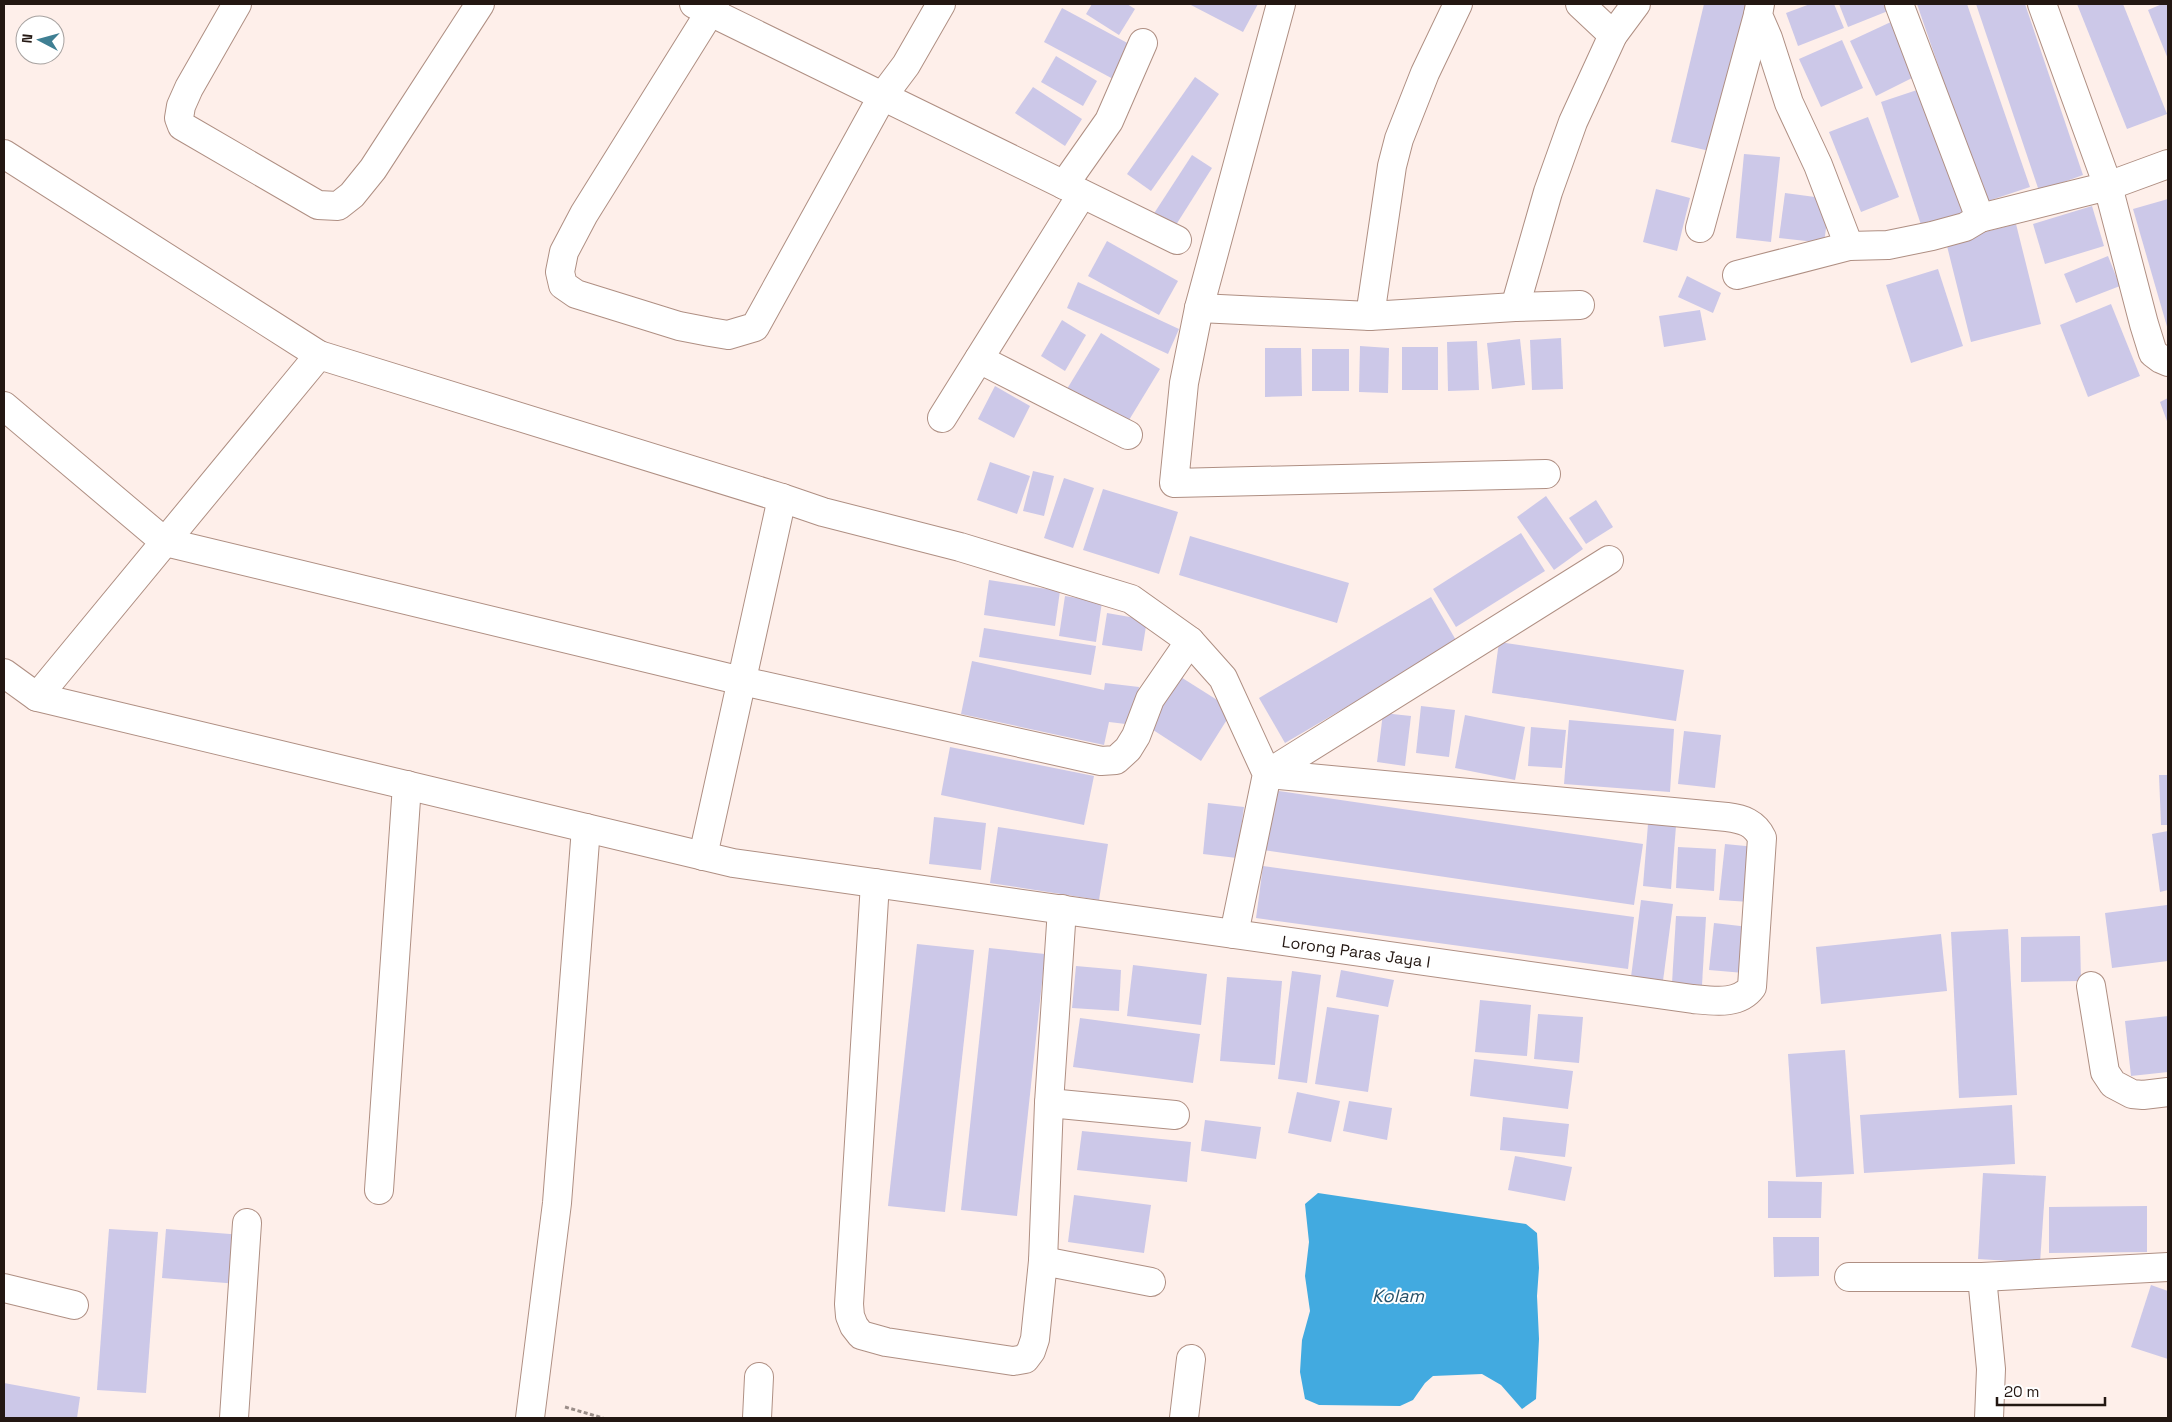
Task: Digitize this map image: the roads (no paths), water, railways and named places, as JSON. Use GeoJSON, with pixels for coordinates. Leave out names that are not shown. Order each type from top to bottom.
{"type":"FeatureCollection","features":[{"type":"Feature","properties":{"kind":"street"},"geometry":{"type":"LineString","coordinates":[[237,4],[189,88],[181,106],[180,118],[182,126],[318,205],[329,207],[338,206],[352,195],[373,169],[480,4]]}},
{"type":"Feature","properties":{"kind":"street"},"geometry":{"type":"LineString","coordinates":[[941,4],[906,65],[882,97],[755,327],[728,336],[679,326],[576,294],[562,285],[560,272],[564,252],[584,214],[707,7],[882,97],[1177,240]]}},
{"type":"Feature","properties":{"kind":"street"},"geometry":{"type":"LineString","coordinates":[[1280,4],[1199,308],[1184,383],[1174,483],[1546,474]]}},
{"type":"Feature","properties":{"kind":"street"},"geometry":{"type":"LineString","coordinates":[[1370,316],[1392,166],[1399,139],[1425,74],[1458,4]]}},
{"type":"Feature","properties":{"kind":"street"},"geometry":{"type":"LineString","coordinates":[[1580,4],[1613,35]]}},
{"type":"Feature","properties":{"kind":"street"},"geometry":{"type":"LineString","coordinates":[[1516,307],[1558,160],[1573,122],[1613,35],[1636,4]]}},
{"type":"Feature","properties":{"kind":"street"},"geometry":{"type":"LineString","coordinates":[[1899,4],[1980,218]]}},
{"type":"Feature","properties":{"kind":"street"},"geometry":{"type":"LineString","coordinates":[[2042,4],[2108,186],[2144,324],[2154,353],[2161,360],[2168,362]]}},
{"type":"Feature","properties":{"kind":"street"},"geometry":{"type":"LineString","coordinates":[[1759,9],[1789,103],[1818,165],[1849,246]]}},
{"type":"Feature","properties":{"kind":"street"},"geometry":{"type":"LineString","coordinates":[[1700,228],[1759,9]]}},
{"type":"Feature","properties":{"kind":"street"},"geometry":{"type":"LineString","coordinates":[[942,418],[979,359],[1073,190],[1109,121],[1143,43]]}},
{"type":"Feature","properties":{"kind":"street"},"geometry":{"type":"LineString","coordinates":[[4,154],[319,355],[823,512],[960,547],[1131,599],[1190,641],[1223,678],[1267,774],[1234,934]]}},
{"type":"Feature","properties":{"kind":"street"},"geometry":{"type":"LineString","coordinates":[[1737,275],[1849,246],[1888,245],[1965,227],[1980,218],[2108,186],[2168,164]]}},
{"type":"Feature","properties":{"kind":"street"},"geometry":{"type":"LineString","coordinates":[[1199,308],[1370,316],[1580,305]]}},
{"type":"Feature","properties":{"kind":"street"},"geometry":{"type":"LineString","coordinates":[[4,673],[37,698],[319,355]]}},
{"type":"Feature","properties":{"kind":"street"},"geometry":{"type":"LineString","coordinates":[[979,359],[1128,435]]}},
{"type":"Feature","properties":{"kind":"street"},"geometry":{"type":"LineString","coordinates":[[4,406],[165,542],[742,681],[1101,760],[1116,760],[1128,749],[1136,736],[1150,699],[1190,641]]}},
{"type":"Feature","properties":{"kind":"street"},"geometry":{"type":"LineString","coordinates":[[703,856],[782,498]]}},
{"type":"Feature","properties":{"kind":"street"},"geometry":{"type":"LineString","coordinates":[[1267,774],[1609,560]]}},
{"type":"Feature","properties":{"kind":"street","name":"Lorong Paras Jaya I"},"geometry":{"type":"LineString","coordinates":[[37,698],[733,863],[1702,1000],[1739,999],[1746,995],[1752,987],[1762,838],[1758,828],[1748,822],[1727,817],[1267,774]]}},
{"type":"Feature","properties":{"kind":"street"},"geometry":{"type":"LineString","coordinates":[[379,1190],[407,785]]}},
{"type":"Feature","properties":{"kind":"street"},"geometry":{"type":"LineString","coordinates":[[531,1407],[557,1203],[586,828]]}},
{"type":"Feature","properties":{"kind":"street"},"geometry":{"type":"LineString","coordinates":[[875,883],[849,1304],[850,1316],[854,1326],[861,1334],[886,1342],[1013,1361],[1025,1359],[1031,1351],[1034,1340],[1043,1261],[1049,1103],[1062,910]]}},
{"type":"Feature","properties":{"kind":"street"},"geometry":{"type":"LineString","coordinates":[[2091,986],[2106,1072],[2112,1084],[2132,1094],[2143,1095],[2168,1092]]}},
{"type":"Feature","properties":{"kind":"street"},"geometry":{"type":"LineString","coordinates":[[1049,1103],[1175,1116]]}},
{"type":"Feature","properties":{"kind":"street"},"geometry":{"type":"LineString","coordinates":[[234,1418],[247,1223]]}},
{"type":"Feature","properties":{"kind":"street"},"geometry":{"type":"LineString","coordinates":[[1043,1261],[1151,1282]]}},
{"type":"Feature","properties":{"kind":"street"},"geometry":{"type":"LineString","coordinates":[[1849,1277],[1982,1277],[2168,1267]]}},
{"type":"Feature","properties":{"kind":"street"},"geometry":{"type":"LineString","coordinates":[[1982,1277],[1992,1369],[1989,1418]]}},
{"type":"Feature","properties":{"kind":"street"},"geometry":{"type":"LineString","coordinates":[[4,1288],[74,1305]]}},
{"type":"Feature","properties":{"kind":"street"},"geometry":{"type":"LineString","coordinates":[[1184,1418],[1191,1359]]}},
{"type":"Feature","properties":{"kind":"street"},"geometry":{"type":"LineString","coordinates":[[756,1418],[759,1377]]}},
{"type":"Feature","properties":{"kind":"water","name":"Kolam"},"geometry":{"type":"Polygon","coordinates":[[[1318,1193],[1526,1224],[1537,1233],[1539,1339],[1536,1399],[1522,1409],[1501,1385],[1482,1374],[1433,1376],[1425,1383],[1413,1400],[1400,1406],[1319,1405],[1305,1399],[1300,1372],[1302,1340],[1310,1311],[1305,1276],[1309,1242],[1305,1204],[1318,1193]]]}}]}
